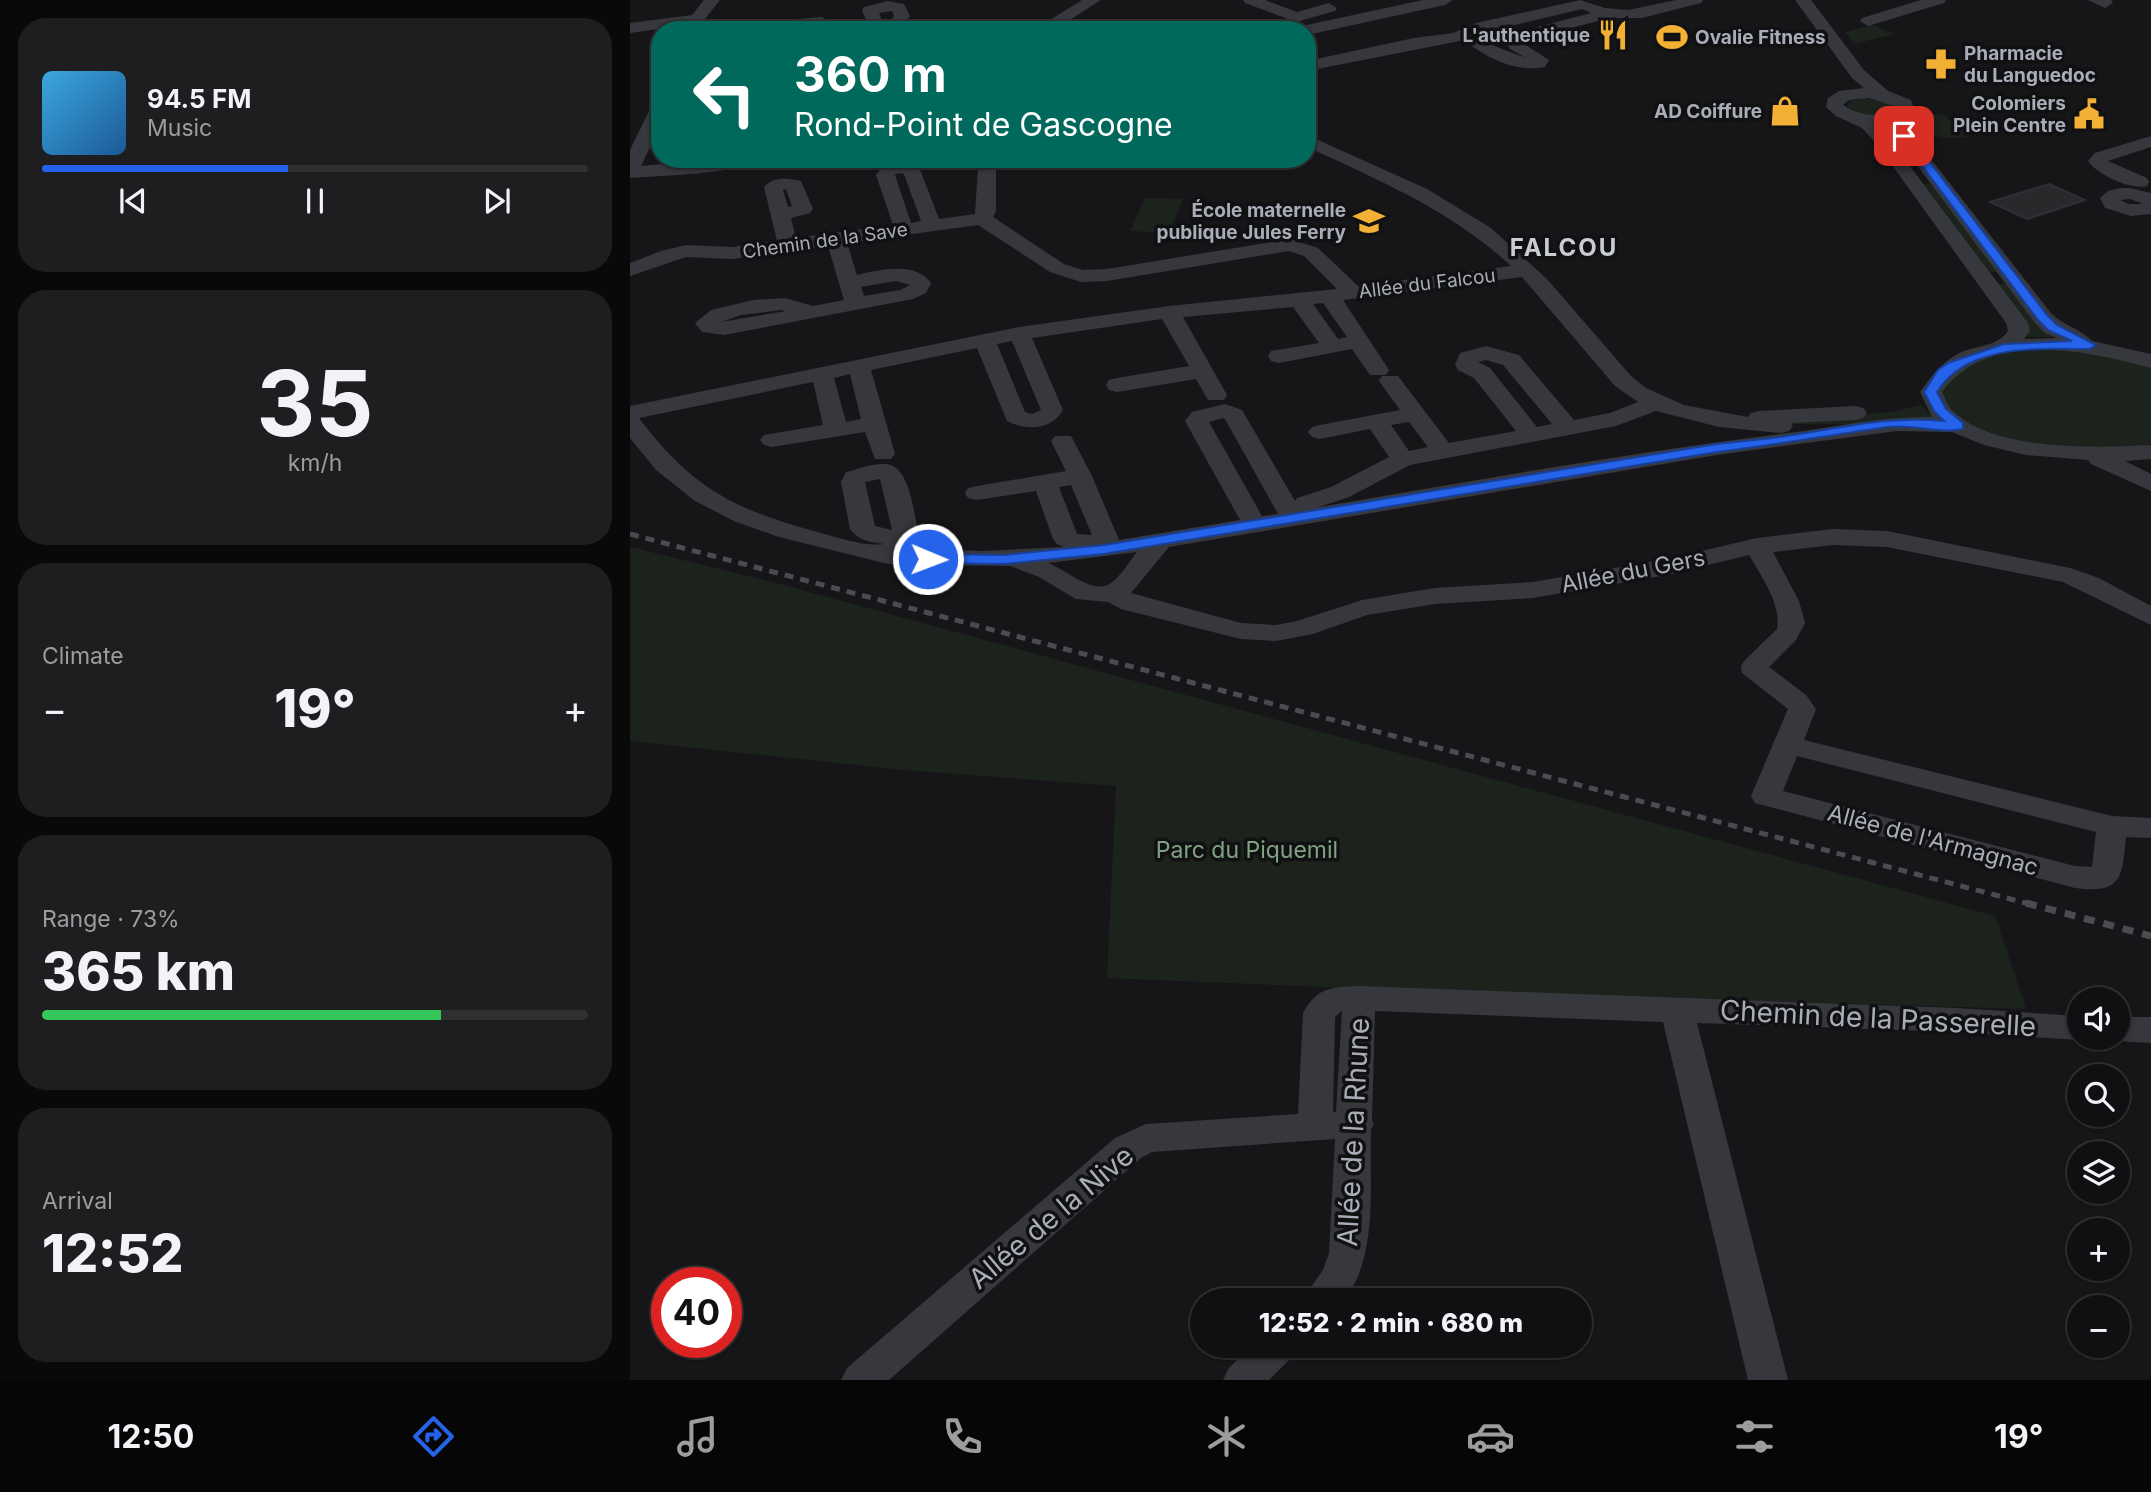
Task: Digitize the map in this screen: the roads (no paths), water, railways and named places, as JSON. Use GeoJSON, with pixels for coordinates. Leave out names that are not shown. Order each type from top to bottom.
{"type":"FeatureCollection","features":[{"type":"Feature","properties":{"kind":"street"},"geometry":{"type":"LineString","coordinates":[[699,21],[712,0]]}},
{"type":"Feature","properties":{"kind":"street"},"geometry":{"type":"LineString","coordinates":[[1058,21],[1093,0]]}},
{"type":"Feature","properties":{"kind":"street"},"geometry":{"type":"LineString","coordinates":[[1251,0],[1296,17],[1345,3]]}},
{"type":"Feature","properties":{"kind":"street"},"geometry":{"type":"LineString","coordinates":[[1298,0],[1324,9]]}},
{"type":"Feature","properties":{"kind":"street"},"geometry":{"type":"LineString","coordinates":[[1316,28],[1445,0]]}},
{"type":"Feature","properties":{"kind":"street"},"geometry":{"type":"LineString","coordinates":[[1468,34],[1518,64],[1539,64],[1541,60],[1516,46],[1514,42],[1517,37],[1607,14],[1633,15],[1695,0]]}},
{"type":"Feature","properties":{"kind":"street"},"geometry":{"type":"LineString","coordinates":[[1803,0],[1858,74],[1881,94]]}},
{"type":"Feature","properties":{"kind":"street"},"geometry":{"type":"LineString","coordinates":[[1868,21],[1938,0]]}},
{"type":"Feature","properties":{"kind":"street"},"geometry":{"type":"LineString","coordinates":[[1316,64],[1468,34],[1482,26],[1578,2],[1607,14]]}},
{"type":"Feature","properties":{"kind":"street"},"geometry":{"type":"LineString","coordinates":[[630,28],[651,27]]}},
{"type":"Feature","properties":{"kind":"street"},"geometry":{"type":"LineString","coordinates":[[1857,118],[1895,118],[1906,112],[1905,104],[1881,94],[1842,87],[1834,102],[1835,107],[1868,124],[1882,139],[2017,323],[2019,331],[2008,346]]}},
{"type":"Feature","properties":{"kind":"street"},"geometry":{"type":"LineString","coordinates":[[1895,118],[1904,136],[2053,328],[2090,345],[2148,358]]}},
{"type":"Feature","properties":{"kind":"street"},"geometry":{"type":"LineString","coordinates":[[651,126],[630,171],[698,168]]}},
{"type":"Feature","properties":{"kind":"street"},"geometry":{"type":"LineString","coordinates":[[2151,141],[2097,161],[2143,197],[2151,230]]}},
{"type":"Feature","properties":{"kind":"street"},"geometry":{"type":"LineString","coordinates":[[1316,144],[1443,205],[1488,236],[1554,299],[1623,382],[1657,402],[1740,425],[1861,427]]}},
{"type":"Feature","properties":{"kind":"street"},"geometry":{"type":"LineString","coordinates":[[904,230],[885,174],[897,168],[912,171],[932,226]]}},
{"type":"Feature","properties":{"kind":"street"},"geometry":{"type":"LineString","coordinates":[[988,168],[986,211],[982,219],[1057,268],[1077,275],[1107,275],[1290,245],[1309,250],[1354,293]]}},
{"type":"Feature","properties":{"kind":"street"},"geometry":{"type":"LineString","coordinates":[[781,215],[788,246]]}},
{"type":"Feature","properties":{"kind":"street","name":"Chemin de la Save"},"geometry":{"type":"LineString","coordinates":[[630,270],[668,254],[686,251],[732,253],[982,219]]}},
{"type":"Feature","properties":{"kind":"street"},"geometry":{"type":"LineString","coordinates":[[836,239],[856,304]]}},
{"type":"Feature","properties":{"kind":"street","name":"Allée du Falcou"},"geometry":{"type":"LineString","coordinates":[[630,413],[1019,333],[1169,312],[1299,300],[1525,270]]}},
{"type":"Feature","properties":{"kind":"street"},"geometry":{"type":"LineString","coordinates":[[715,335],[724,329],[856,304],[906,295],[923,296],[920,281],[906,276],[849,283]]}},
{"type":"Feature","properties":{"kind":"street","name":"Allée du Falcou"},"geometry":{"type":"LineString","coordinates":[[1329,296],[1358,337],[1358,341],[1443,451]]}},
{"type":"Feature","properties":{"kind":"street"},"geometry":{"type":"LineString","coordinates":[[1299,300],[1333,347]]}},
{"type":"Feature","properties":{"kind":"street"},"geometry":{"type":"LineString","coordinates":[[1169,312],[1216,395]]}},
{"type":"Feature","properties":{"kind":"street"},"geometry":{"type":"LineString","coordinates":[[984,339],[1015,416],[1024,421],[1040,419],[1049,415],[1052,410],[1019,333]]}},
{"type":"Feature","properties":{"kind":"street"},"geometry":{"type":"LineString","coordinates":[[1279,356],[1358,341]]}},
{"type":"Feature","properties":{"kind":"street"},"geometry":{"type":"LineString","coordinates":[[1710,417],[1773,418],[1893,409],[1931,392],[1942,373],[1953,366],[2008,346],[2090,345]]}},
{"type":"Feature","properties":{"kind":"street"},"geometry":{"type":"LineString","coordinates":[[1531,435],[1482,373],[1466,365],[1468,358],[1486,353],[1511,360],[1568,428]]}},
{"type":"Feature","properties":{"kind":"street"},"geometry":{"type":"LineString","coordinates":[[859,367],[883,454]]}},
{"type":"Feature","properties":{"kind":"street"},"geometry":{"type":"LineString","coordinates":[[1117,385],[1202,371]]}},
{"type":"Feature","properties":{"kind":"street"},"geometry":{"type":"LineString","coordinates":[[822,373],[836,430]]}},
{"type":"Feature","properties":{"kind":"street"},"geometry":{"type":"LineString","coordinates":[[1931,392],[1940,411],[1958,426]]}},
{"type":"Feature","properties":{"kind":"street"},"geometry":{"type":"LineString","coordinates":[[1045,482],[1066,539],[1078,543],[1104,544],[1160,541],[1270,515],[1340,492],[1402,459],[1629,415],[1657,402]]}},
{"type":"Feature","properties":{"kind":"street"},"geometry":{"type":"LineString","coordinates":[[1231,413],[1249,441],[1270,515],[1212,447],[1197,421],[1208,414],[1231,413]]}},
{"type":"Feature","properties":{"kind":"street"},"geometry":{"type":"LineString","coordinates":[[1320,432],[1415,414]]}},
{"type":"Feature","properties":{"kind":"street"},"geometry":{"type":"LineString","coordinates":[[1376,421],[1402,459]]}},
{"type":"Feature","properties":{"kind":"street"},"geometry":{"type":"LineString","coordinates":[[630,422],[667,468],[694,490],[748,519],[828,544],[894,547],[1004,559],[1270,515],[1909,422],[1958,426],[2001,443],[2090,456],[2151,452]]}},
{"type":"Feature","properties":{"kind":"street"},"geometry":{"type":"LineString","coordinates":[[772,440],[874,424]]}},
{"type":"Feature","properties":{"kind":"street"},"geometry":{"type":"LineString","coordinates":[[1063,441],[1080,476],[1104,544]]}},
{"type":"Feature","properties":{"kind":"street"},"geometry":{"type":"LineString","coordinates":[[1212,447],[1249,441]]}},
{"type":"Feature","properties":{"kind":"street"},"geometry":{"type":"LineString","coordinates":[[2090,456],[2125,469],[2151,484]]}},
{"type":"Feature","properties":{"kind":"street"},"geometry":{"type":"LineString","coordinates":[[977,493],[1080,476]]}},
{"type":"Feature","properties":{"kind":"street","name":"Allée du Gers"},"geometry":{"type":"LineString","coordinates":[[1004,559],[1048,572],[1090,595],[1112,594],[1130,603],[1241,631],[1276,633],[1303,628],[1362,608],[1445,594],[1533,590],[1667,567],[1757,546],[1833,537],[1887,539],[2070,576],[2151,617]]}},
{"type":"Feature","properties":{"kind":"street"},"geometry":{"type":"LineString","coordinates":[[1112,594],[1128,580],[1160,541]]}},
{"type":"Feature","properties":{"kind":"street","name":"Allée de l'Armagnac"},"geometry":{"type":"LineString","coordinates":[[1757,546],[1790,612],[1792,625],[1786,635],[1755,666],[1756,673],[1802,707],[1766,796],[2076,877],[2098,880],[2107,870],[2112,826]]}},
{"type":"Feature","properties":{"kind":"street"},"geometry":{"type":"LineString","coordinates":[[1788,745],[2112,826],[2151,828]]}},
{"type":"Feature","properties":{"kind":"street","name":"Chemin de la Passerelle"},"geometry":{"type":"LineString","coordinates":[[1315,1126],[1321,1010],[1332,1000],[1359,998],[1677,1009],[2067,1027]]}},
{"type":"Feature","properties":{"kind":"street","name":"Allée de la Rhune"},"geometry":{"type":"LineString","coordinates":[[1331,1288],[1339,1278],[1349,1253],[1359,998]]}},
{"type":"Feature","properties":{"kind":"street"},"geometry":{"type":"LineString","coordinates":[[1677,1009],[1768,1380]]}},
{"type":"Feature","properties":{"kind":"street"},"geometry":{"type":"LineString","coordinates":[[2130,1030],[2151,1030]]}},
{"type":"Feature","properties":{"kind":"street","name":"Allée de la Nive"},"geometry":{"type":"LineString","coordinates":[[861,1380],[1128,1148],[1146,1138],[1356,1124]]}},
{"type":"Feature","properties":{"kind":"street"},"geometry":{"type":"LineString","coordinates":[[1243,1380],[1265,1358]]}},
{"type":"Feature","properties":{"kind":"railway"},"geometry":{"type":"LineString","coordinates":[[630,534],[2033,905]]}},
{"type":"Feature","properties":{"kind":"railway"},"geometry":{"type":"LineString","coordinates":[[2026,903],[2151,936]]}},
{"type":"Feature","properties":{"kind":"place","name":"L'authentique"},"geometry":{"type":"Point","coordinates":[1613,35]}},
{"type":"Feature","properties":{"kind":"place","name":"Ovalie Fitness"},"geometry":{"type":"Point","coordinates":[1672,37]}},
{"type":"Feature","properties":{"kind":"place","name":"Pharmacie du Languedoc"},"geometry":{"type":"Point","coordinates":[1941,64]}},
{"type":"Feature","properties":{"kind":"place","name":"AD Coiffure"},"geometry":{"type":"Point","coordinates":[1785,111]}},
{"type":"Feature","properties":{"kind":"place","name":"Colomiers Plein Centre"},"geometry":{"type":"Point","coordinates":[2089,114]}},
{"type":"Feature","properties":{"kind":"place","name":"École maternelle publique Jules Ferry"},"geometry":{"type":"Point","coordinates":[1369,221]}},
{"type":"Feature","properties":{"kind":"district","name":"FALCOU"},"geometry":{"type":"Point","coordinates":[1564,248]}},
{"type":"Feature","properties":{"kind":"park label","name":"Parc du Piquemil"},"geometry":{"type":"Point","coordinates":[1247,850]}}]}
